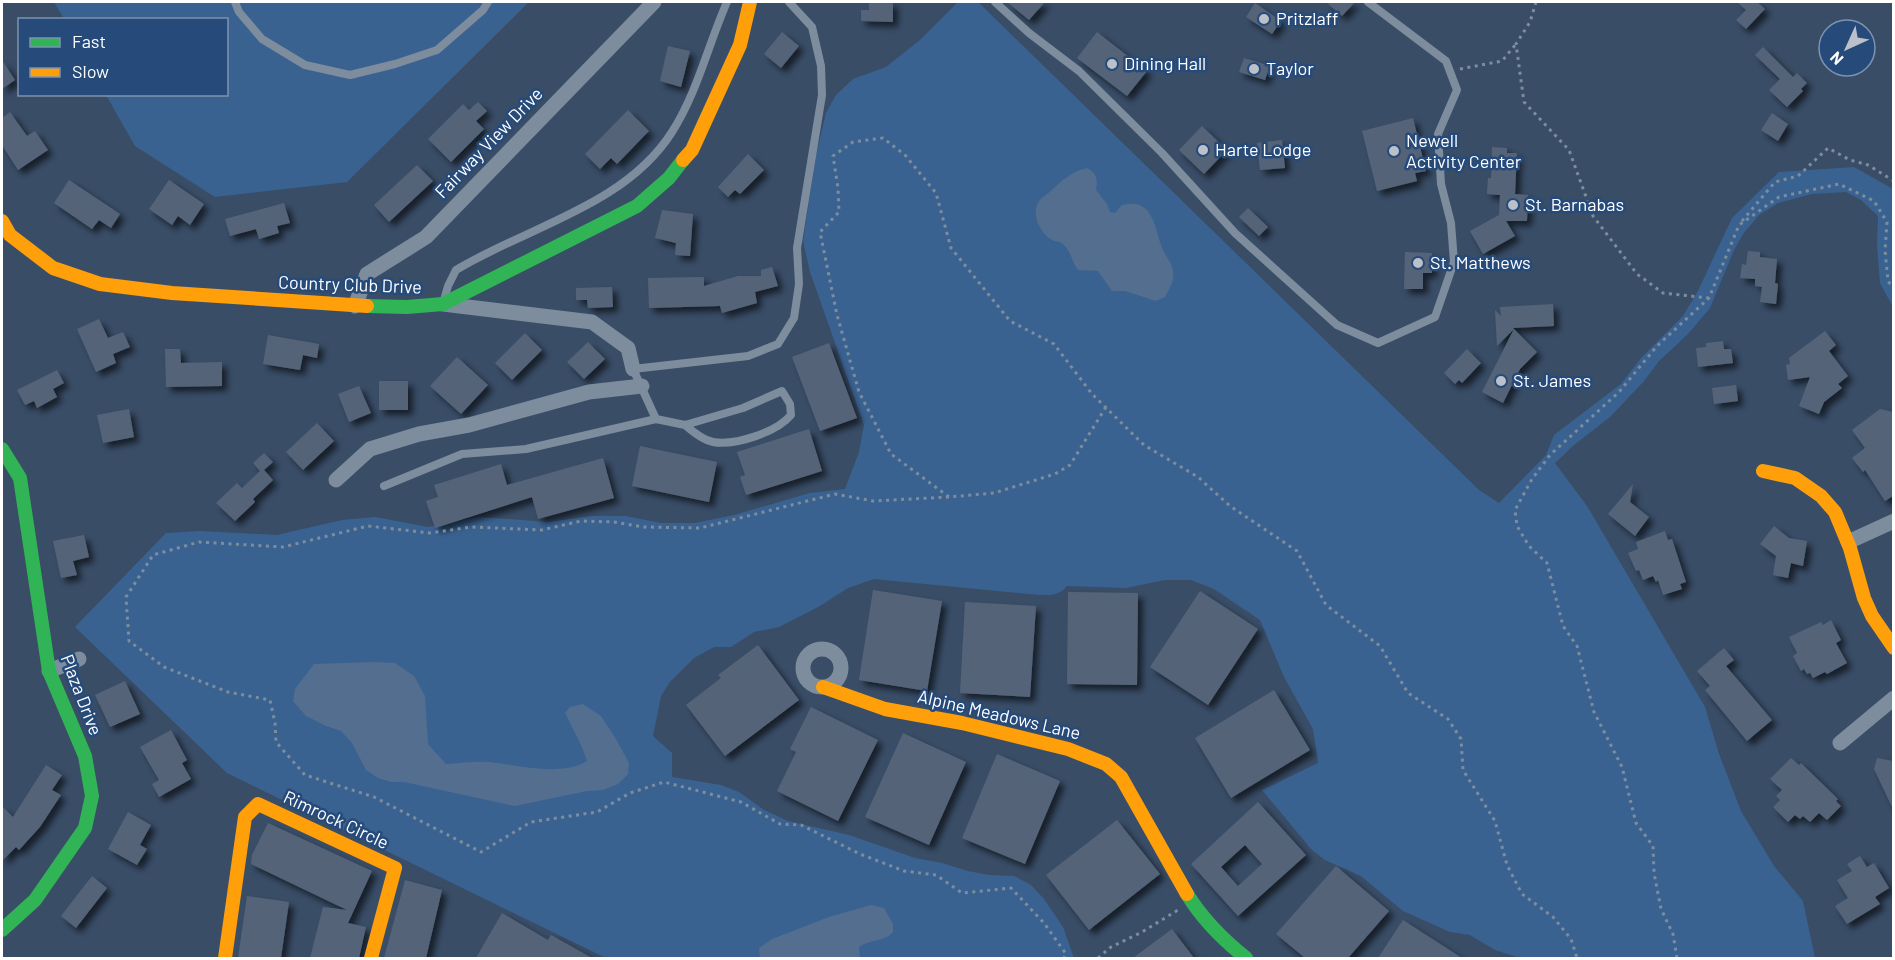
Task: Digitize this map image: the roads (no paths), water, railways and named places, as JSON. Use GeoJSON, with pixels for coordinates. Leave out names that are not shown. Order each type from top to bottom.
{"type":"FeatureCollection","features":[{"type":"Feature","properties":{"kind":"street","name":"Fairway View Drive"},"geometry":{"type":"LineString","coordinates":[[355,306],[367,274],[426,237],[654,2]]}},
{"type":"Feature","properties":{"kind":"street","name":"Country Club Drive"},"geometry":{"type":"LineString","coordinates":[[4,234],[53,268],[100,284],[172,293],[355,306],[406,307],[443,304],[637,206],[669,178],[692,150],[740,45],[750,2]]}},
{"type":"Feature","properties":{"kind":"street"},"geometry":{"type":"LineString","coordinates":[[443,304],[592,322],[628,348],[633,369]]}},
{"type":"Feature","properties":{"kind":"street"},"geometry":{"type":"LineString","coordinates":[[336,480],[370,449],[419,434],[469,425],[588,392],[642,386]]}},
{"type":"Feature","properties":{"kind":"street","name":"Plaza Drive"},"geometry":{"type":"LineString","coordinates":[[2,449],[20,478],[49,671],[85,756],[92,796],[85,828],[35,900],[2,930]]}},
{"type":"Feature","properties":{"kind":"street"},"geometry":{"type":"LineString","coordinates":[[1763,471],[1795,478],[1821,496],[1835,512],[1848,542],[1868,607],[1893,648]]}},
{"type":"Feature","properties":{"kind":"street"},"geometry":{"type":"LineString","coordinates":[[1848,542],[1893,521]]}},
{"type":"Feature","properties":{"kind":"street"},"geometry":{"type":"LineString","coordinates":[[49,671],[79,659]]}},
{"type":"Feature","properties":{"kind":"street","name":"Alpine Meadows Lane"},"geometry":{"type":"LineString","coordinates":[[823,687],[885,709],[962,723],[1068,749],[1106,764],[1120,777],[1133,796],[1199,914],[1222,939],[1246,958]]}},
{"type":"Feature","properties":{"kind":"street"},"geometry":{"type":"LineString","coordinates":[[1840,743],[1893,698]]}},
{"type":"Feature","properties":{"kind":"street","name":"Rimrock Circle"},"geometry":{"type":"LineString","coordinates":[[225,958],[245,818],[258,804],[395,868],[370,958]]}},
{"type":"Feature","properties":{"kind":"lane"},"geometry":{"type":"LineString","coordinates":[[235,2],[238,12],[262,39],[304,65],[350,75],[395,64],[437,50],[483,10],[488,2]]}},
{"type":"Feature","properties":{"kind":"lane"},"geometry":{"type":"LineString","coordinates":[[443,304],[456,270],[614,189],[654,156],[672,132],[693,93],[727,2]]}},
{"type":"Feature","properties":{"kind":"lane"},"geometry":{"type":"LineString","coordinates":[[656,419],[633,369],[748,356],[778,344],[794,318],[799,284],[797,248],[822,95],[821,66],[812,27],[789,2]]}},
{"type":"Feature","properties":{"kind":"lane"},"geometry":{"type":"LineString","coordinates":[[995,2],[1029,33],[1079,72],[1162,153],[1235,233],[1337,325],[1378,343],[1435,318],[1454,262],[1451,223],[1441,184],[1438,134],[1457,90],[1446,61],[1368,2]]}},
{"type":"Feature","properties":{"kind":"lane"},"geometry":{"type":"LineString","coordinates":[[384,486],[462,454],[526,448],[656,419],[685,425],[712,442],[726,443],[747,439],[785,422],[791,415],[790,404],[782,391],[743,408],[685,425]]}},
{"type":"Feature","properties":{"kind":"place","name":"Pritzlaff"},"geometry":{"type":"Point","coordinates":[1264,19]}},
{"type":"Feature","properties":{"kind":"place","name":"Dining Hall"},"geometry":{"type":"Point","coordinates":[1112,64]}},
{"type":"Feature","properties":{"kind":"place","name":"Taylor"},"geometry":{"type":"Point","coordinates":[1254,69]}},
{"type":"Feature","properties":{"kind":"place","name":"Harte Lodge"},"geometry":{"type":"Point","coordinates":[1203,150]}},
{"type":"Feature","properties":{"kind":"place","name":"Newell Activity Center"},"geometry":{"type":"Point","coordinates":[1394,151]}},
{"type":"Feature","properties":{"kind":"place","name":"St. Barnabas"},"geometry":{"type":"Point","coordinates":[1513,205]}},
{"type":"Feature","properties":{"kind":"place","name":"St. Matthews"},"geometry":{"type":"Point","coordinates":[1418,263]}},
{"type":"Feature","properties":{"kind":"place","name":"St. James"},"geometry":{"type":"Point","coordinates":[1501,381]}}]}
